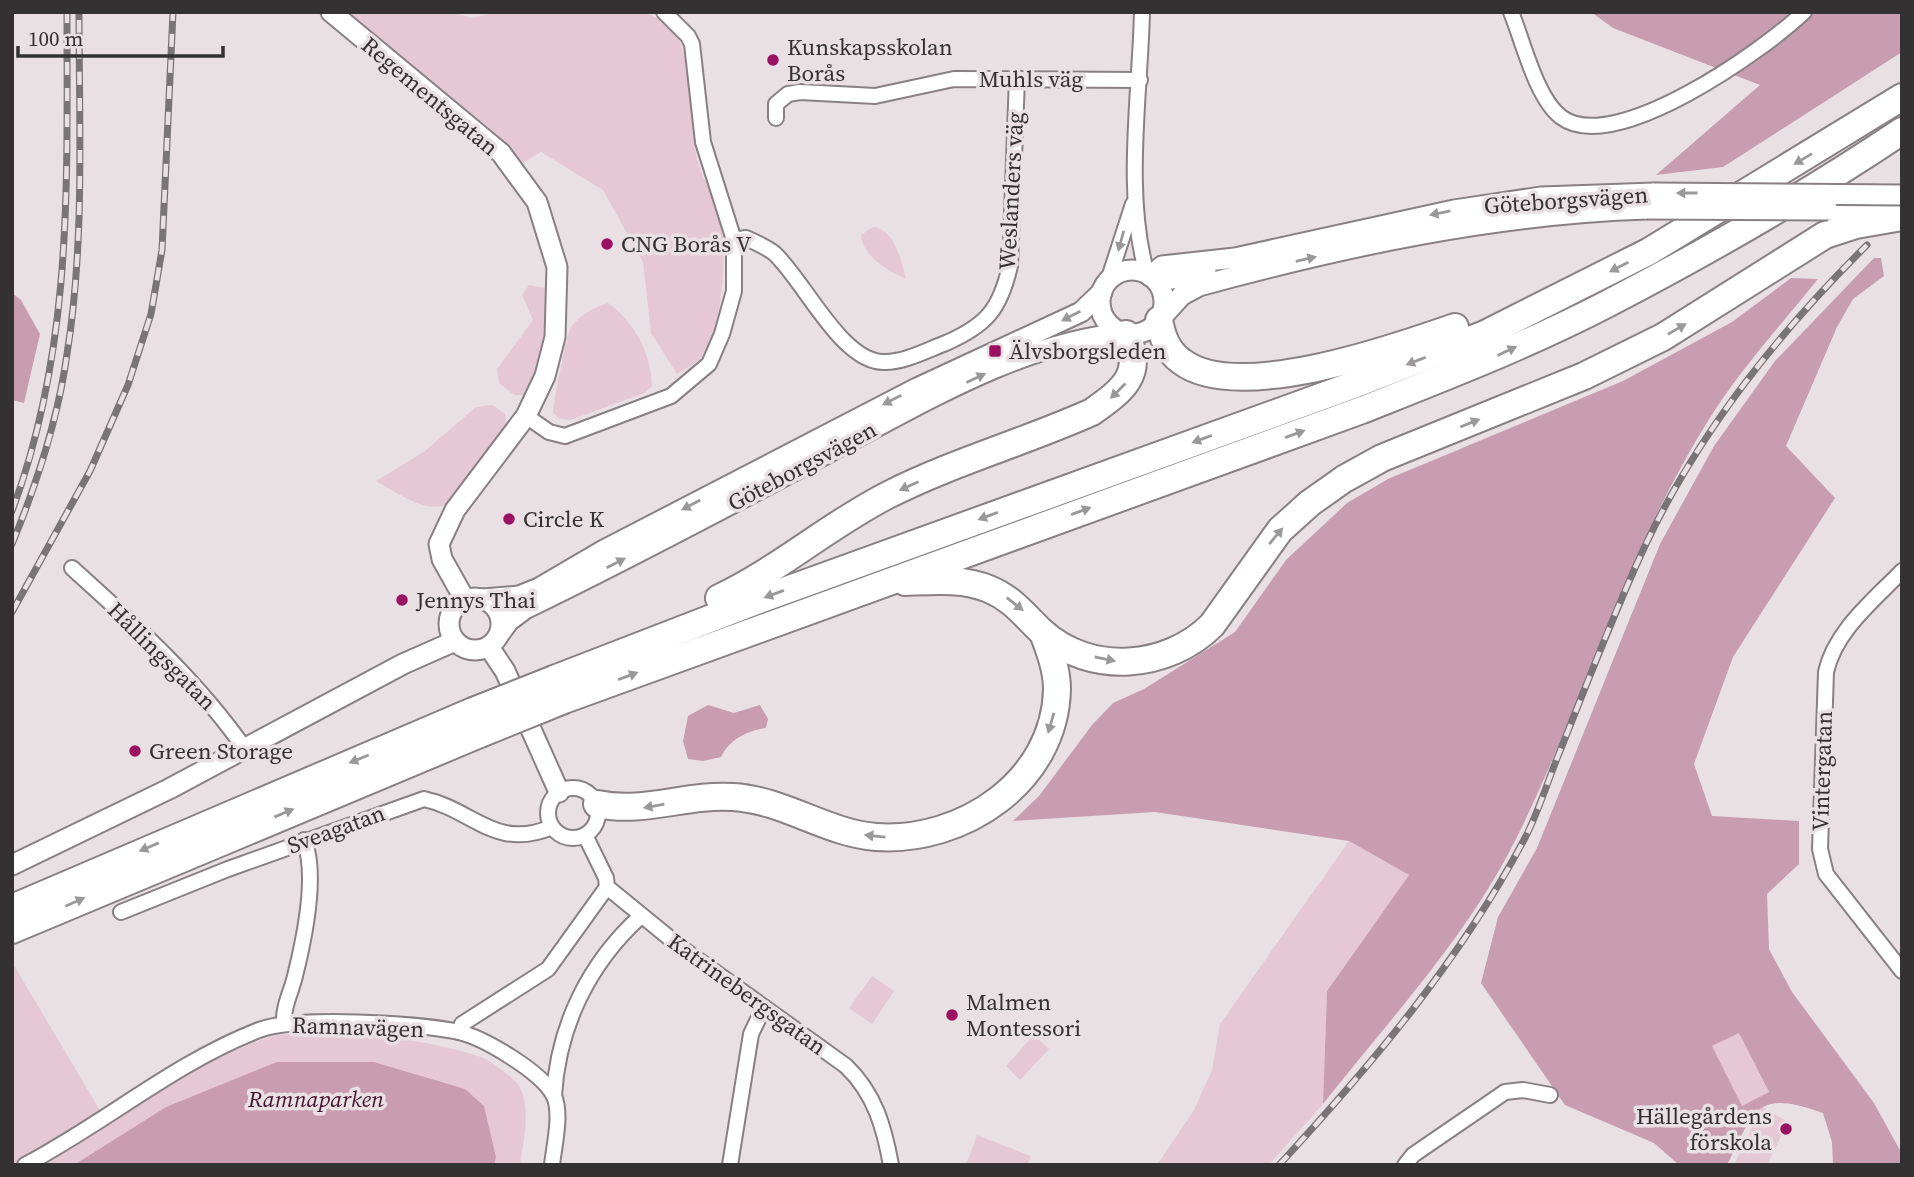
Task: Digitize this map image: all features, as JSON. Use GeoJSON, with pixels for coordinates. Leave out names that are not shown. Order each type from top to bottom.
{"type":"FeatureCollection","features":[{"type":"Feature","properties":{"kind":"highway"},"geometry":{"type":"LineString","coordinates":[[12,930],[563,684],[756,601],[1356,384],[1485,334],[1648,252],[1902,97]]}},
{"type":"Feature","properties":{"kind":"highway"},"geometry":{"type":"LineString","coordinates":[[563,684],[878,583],[1362,410],[1474,365],[1617,299],[1695,256],[1902,131]]}},
{"type":"Feature","properties":{"kind":"highway"},"geometry":{"type":"LineString","coordinates":[[878,583],[945,581],[987,588],[1017,605],[1043,633],[1071,649],[1114,662],[1161,657],[1181,649],[1212,625],[1280,530],[1310,503],[1343,479],[1382,458],[1584,376],[1663,337],[1825,235],[1900,209]]}},
{"type":"Feature","properties":{"kind":"highway"},"geometry":{"type":"LineString","coordinates":[[1160,318],[1167,344],[1189,366],[1220,374],[1270,374],[1367,357],[1590,282]]}},
{"type":"Feature","properties":{"kind":"highway"},"geometry":{"type":"LineString","coordinates":[[563,684],[757,580],[851,516],[889,495],[1092,412],[1108,400],[1130,376],[1135,362],[1125,333]]}},
{"type":"Feature","properties":{"kind":"highway"},"geometry":{"type":"LineString","coordinates":[[597,804],[635,809],[711,797],[754,799],[842,830],[874,837],[918,836],[959,825],[977,816],[1010,790],[1037,757],[1046,738],[1057,687],[1043,633]]}},
{"type":"Feature","properties":{"kind":"highway"},"geometry":{"type":"LineString","coordinates":[[12,908],[476,723]]}},
{"type":"Feature","properties":{"kind":"main road","name":"Regementsgatan"},"geometry":{"type":"LineString","coordinates":[[331,12],[501,153],[537,202],[557,267],[557,316],[551,358],[526,416],[444,528],[439,544],[442,559],[474,600]]}},
{"type":"Feature","properties":{"kind":"main road","name":"Göteborgsvägen"},"geometry":{"type":"LineString","coordinates":[[474,600],[519,596],[539,588],[604,550],[904,394],[1081,312],[1125,271],[1172,279],[1199,275],[1238,267],[1396,221],[1500,202],[1584,194],[1651,201],[1828,210],[1900,209]]}},
{"type":"Feature","properties":{"kind":"main road","name":"Göteborgsvägen"},"geometry":{"type":"LineString","coordinates":[[1651,201],[1900,209]]}},
{"type":"Feature","properties":{"kind":"main road","name":"Göteborgsvägen"},"geometry":{"type":"LineString","coordinates":[[494,641],[509,621],[525,609],[939,396],[1049,346],[1069,340],[1147,330],[1160,318],[1181,310],[1238,267]]}},
{"type":"Feature","properties":{"kind":"main road"},"geometry":{"type":"LineString","coordinates":[[1149,275],[1162,292],[1164,305],[1160,318]]}},
{"type":"Feature","properties":{"kind":"main road"},"geometry":{"type":"LineString","coordinates":[[1105,287],[1103,316],[1110,326],[1125,333]]}},
{"type":"Feature","properties":{"kind":"main road"},"geometry":{"type":"LineString","coordinates":[[474,600],[498,612],[501,626],[494,641],[471,650],[455,641],[449,627],[450,616],[474,600]]}},
{"type":"Feature","properties":{"kind":"main road"},"geometry":{"type":"LineString","coordinates":[[12,865],[245,749],[403,664],[455,641]]}},
{"type":"Feature","properties":{"kind":"main road"},"geometry":{"type":"LineString","coordinates":[[494,641],[559,792]]}},
{"type":"Feature","properties":{"kind":"street"},"geometry":{"type":"LineString","coordinates":[[526,416],[559,436],[574,434],[671,396],[709,364],[722,334],[731,302],[734,240],[703,142],[692,44],[688,36],[664,12]]}},
{"type":"Feature","properties":{"kind":"street"},"geometry":{"type":"LineString","coordinates":[[1142,12],[1135,200],[1138,245],[1149,275]]}},
{"type":"Feature","properties":{"kind":"street"},"geometry":{"type":"LineString","coordinates":[[1511,12],[1542,91],[1551,106],[1561,117],[1591,128],[1621,123],[1714,80],[1804,12]]}},
{"type":"Feature","properties":{"kind":"street","name":"Weslanders väg"},"geometry":{"type":"LineString","coordinates":[[734,240],[746,237],[773,253],[845,343],[874,361],[905,358],[968,333],[989,317],[1003,295],[1010,266],[1017,78]]}},
{"type":"Feature","properties":{"kind":"street","name":"Muhls väg"},"geometry":{"type":"LineString","coordinates":[[776,118],[774,108],[788,94],[875,96],[954,79],[1140,80]]}},
{"type":"Feature","properties":{"kind":"street"},"geometry":{"type":"LineString","coordinates":[[1105,287],[1135,200]]}},
{"type":"Feature","properties":{"kind":"street","name":"Hållingsgatan"},"geometry":{"type":"LineString","coordinates":[[72,568],[168,654],[202,692],[245,749]]}},
{"type":"Feature","properties":{"kind":"street","name":"Vintergatan"},"geometry":{"type":"LineString","coordinates":[[1902,571],[1836,641],[1830,656],[1826,672],[1820,849],[1826,874],[1902,971]]}},
{"type":"Feature","properties":{"kind":"street"},"geometry":{"type":"LineString","coordinates":[[580,789],[591,795],[597,804],[596,822],[585,835],[567,837],[552,827],[548,808],[559,792],[580,789]]}},
{"type":"Feature","properties":{"kind":"street","name":"Sveagatan"},"geometry":{"type":"LineString","coordinates":[[121,912],[304,840],[424,799],[507,835],[532,834],[552,827]]}},
{"type":"Feature","properties":{"kind":"street","name":"Katrinebergsgatan"},"geometry":{"type":"LineString","coordinates":[[585,835],[606,878],[607,887],[641,916],[859,1079],[877,1108],[891,1165]]}},
{"type":"Feature","properties":{"kind":"street"},"geometry":{"type":"LineString","coordinates":[[284,1024],[283,1011],[295,978],[306,917],[309,868],[304,840]]}},
{"type":"Feature","properties":{"kind":"street"},"geometry":{"type":"LineString","coordinates":[[459,1032],[462,1024],[548,969],[607,887]]}},
{"type":"Feature","properties":{"kind":"street"},"geometry":{"type":"LineString","coordinates":[[552,1165],[556,1120],[554,1096],[562,1036],[572,1011],[608,952],[641,916]]}},
{"type":"Feature","properties":{"kind":"street"},"geometry":{"type":"LineString","coordinates":[[730,1165],[751,1034],[764,1007]]}},
{"type":"Feature","properties":{"kind":"street","name":"Ramnavägen"},"geometry":{"type":"LineString","coordinates":[[25,1165],[67,1143],[149,1086],[259,1030],[284,1024],[375,1025],[459,1032],[500,1050],[527,1069],[554,1096]]}},
{"type":"Feature","properties":{"kind":"street"},"geometry":{"type":"LineString","coordinates":[[1405,1165],[1413,1155],[1504,1092],[1522,1090],[1550,1096]]}},
{"type":"Feature","properties":{"kind":"green space"},"geometry":{"type":"Polygon","coordinates":[[[346,12],[451,12],[472,18],[496,12],[638,12],[656,17],[672,28],[683,52],[687,70],[697,159],[719,211],[723,233],[720,305],[712,338],[700,358],[677,374],[651,333],[643,262],[603,190],[541,152],[523,163],[493,131],[346,12]]]}},
{"type":"Feature","properties":{"kind":"green space"},"geometry":{"type":"Polygon","coordinates":[[[873,227],[887,233],[892,240],[906,279],[885,267],[866,250],[861,235],[873,227]]]}},
{"type":"Feature","properties":{"kind":"green space"},"geometry":{"type":"Polygon","coordinates":[[[529,285],[547,288],[545,344],[532,385],[524,395],[514,395],[499,383],[497,369],[533,320],[522,295],[529,285]]]}},
{"type":"Feature","properties":{"kind":"green space"},"geometry":{"type":"Polygon","coordinates":[[[608,303],[626,319],[640,340],[648,362],[652,386],[644,393],[571,420],[560,419],[553,413],[571,327],[588,312],[608,303]]]}},
{"type":"Feature","properties":{"kind":"green space"},"geometry":{"type":"Polygon","coordinates":[[[493,405],[505,414],[507,425],[447,504],[439,507],[420,504],[376,481],[425,451],[476,407],[493,405]]]}},
{"type":"Feature","properties":{"kind":"green space"},"geometry":{"type":"Polygon","coordinates":[[[1349,841],[1409,875],[1327,991],[1323,1104],[1269,1165],[1157,1165],[1194,1110],[1212,1070],[1220,1024],[1349,841]]]}},
{"type":"Feature","properties":{"kind":"green space","name":"Ramnaparken"},"geometry":{"type":"Polygon","coordinates":[[[12,962],[108,1124],[205,1065],[267,1038],[313,1032],[374,1036],[435,1045],[481,1057],[512,1078],[519,1086],[525,1104],[526,1125],[520,1165],[12,1165],[12,962]]]}},
{"type":"Feature","properties":{"kind":"green space"},"geometry":{"type":"Polygon","coordinates":[[[872,976],[894,991],[872,1024],[849,1008],[872,976]]]}},
{"type":"Feature","properties":{"kind":"green space"},"geometry":{"type":"Polygon","coordinates":[[[1739,1032],[1769,1093],[1742,1106],[1712,1046],[1739,1032]]]}},
{"type":"Feature","properties":{"kind":"green space"},"geometry":{"type":"Polygon","coordinates":[[[1034,1035],[1049,1049],[1020,1080],[1006,1066],[1034,1035]]]}},
{"type":"Feature","properties":{"kind":"green space"},"geometry":{"type":"Polygon","coordinates":[[[1762,1107],[1788,1122],[1767,1165],[1734,1165],[1762,1107]]]}},
{"type":"Feature","properties":{"kind":"green space"},"geometry":{"type":"Polygon","coordinates":[[[977,1135],[1031,1156],[1027,1165],[966,1165],[977,1135]]]}},
{"type":"Feature","properties":{"kind":"shaded area"},"geometry":{"type":"Polygon","coordinates":[[[1591,12],[1902,12],[1902,52],[1723,167],[1656,175],[1760,85],[1613,28],[1591,12]]]}},
{"type":"Feature","properties":{"kind":"shaded area"},"geometry":{"type":"Polygon","coordinates":[[[1874,258],[1881,258],[1884,276],[1853,299],[1837,327],[1786,446],[1835,498],[1733,657],[1694,764],[1712,816],[1799,821],[1799,864],[1767,894],[1769,949],[1792,992],[1874,1103],[1902,1154],[1902,1165],[1833,1165],[1832,1142],[1823,1113],[1784,1103],[1771,1104],[1760,1109],[1744,1130],[1727,1165],[1679,1165],[1654,1143],[1565,1105],[1481,983],[1498,917],[1537,848],[1660,544],[1714,446],[1775,361],[1874,258]],[[1739,1033],[1712,1046],[1742,1106],[1769,1092],[1739,1033]]]}},
{"type":"Feature","properties":{"kind":"shaded area"},"geometry":{"type":"Polygon","coordinates":[[[1791,278],[1818,279],[1733,384],[1679,471],[1629,575],[1540,787],[1496,875],[1451,944],[1323,1104],[1327,991],[1409,875],[1349,841],[1155,812],[1013,821],[1039,796],[1092,725],[1113,703],[1144,689],[1235,632],[1286,560],[1347,503],[1388,479],[1623,381],[1732,322],[1791,278]]]}},
{"type":"Feature","properties":{"kind":"shaded area"},"geometry":{"type":"Polygon","coordinates":[[[12,293],[21,300],[40,334],[24,403],[12,400],[12,293]]]}},
{"type":"Feature","properties":{"kind":"shaded area"},"geometry":{"type":"Polygon","coordinates":[[[708,705],[734,713],[760,705],[768,719],[766,728],[740,737],[729,745],[721,757],[703,761],[688,759],[683,741],[688,716],[708,705]]]}},
{"type":"Feature","properties":{"kind":"shaded area"},"geometry":{"type":"Polygon","coordinates":[[[277,1062],[374,1062],[465,1089],[484,1106],[496,1157],[494,1165],[74,1165],[166,1107],[277,1062]]]}},
{"type":"Feature","properties":{"kind":"railway"},"geometry":{"type":"LineString","coordinates":[[12,511],[32,450],[56,326],[66,202],[67,12]]}},
{"type":"Feature","properties":{"kind":"railway"},"geometry":{"type":"LineString","coordinates":[[12,544],[30,498],[52,427],[63,379],[73,312],[80,183],[79,12]]}},
{"type":"Feature","properties":{"kind":"railway"},"geometry":{"type":"LineString","coordinates":[[12,612],[90,471],[128,385],[151,314],[162,250],[173,12]]}},
{"type":"Feature","properties":{"kind":"railway"},"geometry":{"type":"LineString","coordinates":[[1279,1165],[1381,1050],[1472,927],[1530,828],[1633,572],[1666,504],[1715,424],[1743,386],[1803,313],[1867,245]]}},
{"type":"Feature","properties":{"kind":"place","name":"Kunskapsskolan Borås"},"geometry":{"type":"Point","coordinates":[773,60]}},
{"type":"Feature","properties":{"kind":"place","name":"CNG Borås V"},"geometry":{"type":"Point","coordinates":[607,244]}},
{"type":"Feature","properties":{"kind":"place","name":"Älvsborgsleden"},"geometry":{"type":"Point","coordinates":[995,351]}},
{"type":"Feature","properties":{"kind":"place","name":"Circle K"},"geometry":{"type":"Point","coordinates":[509,519]}},
{"type":"Feature","properties":{"kind":"place","name":"Jennys Thai"},"geometry":{"type":"Point","coordinates":[402,600]}},
{"type":"Feature","properties":{"kind":"place","name":"Green Storage"},"geometry":{"type":"Point","coordinates":[135,751]}},
{"type":"Feature","properties":{"kind":"place","name":"Malmen Montessori"},"geometry":{"type":"Point","coordinates":[952,1015]}},
{"type":"Feature","properties":{"kind":"place","name":"Hällegårdens förskola"},"geometry":{"type":"Point","coordinates":[1786,1129]}}]}
